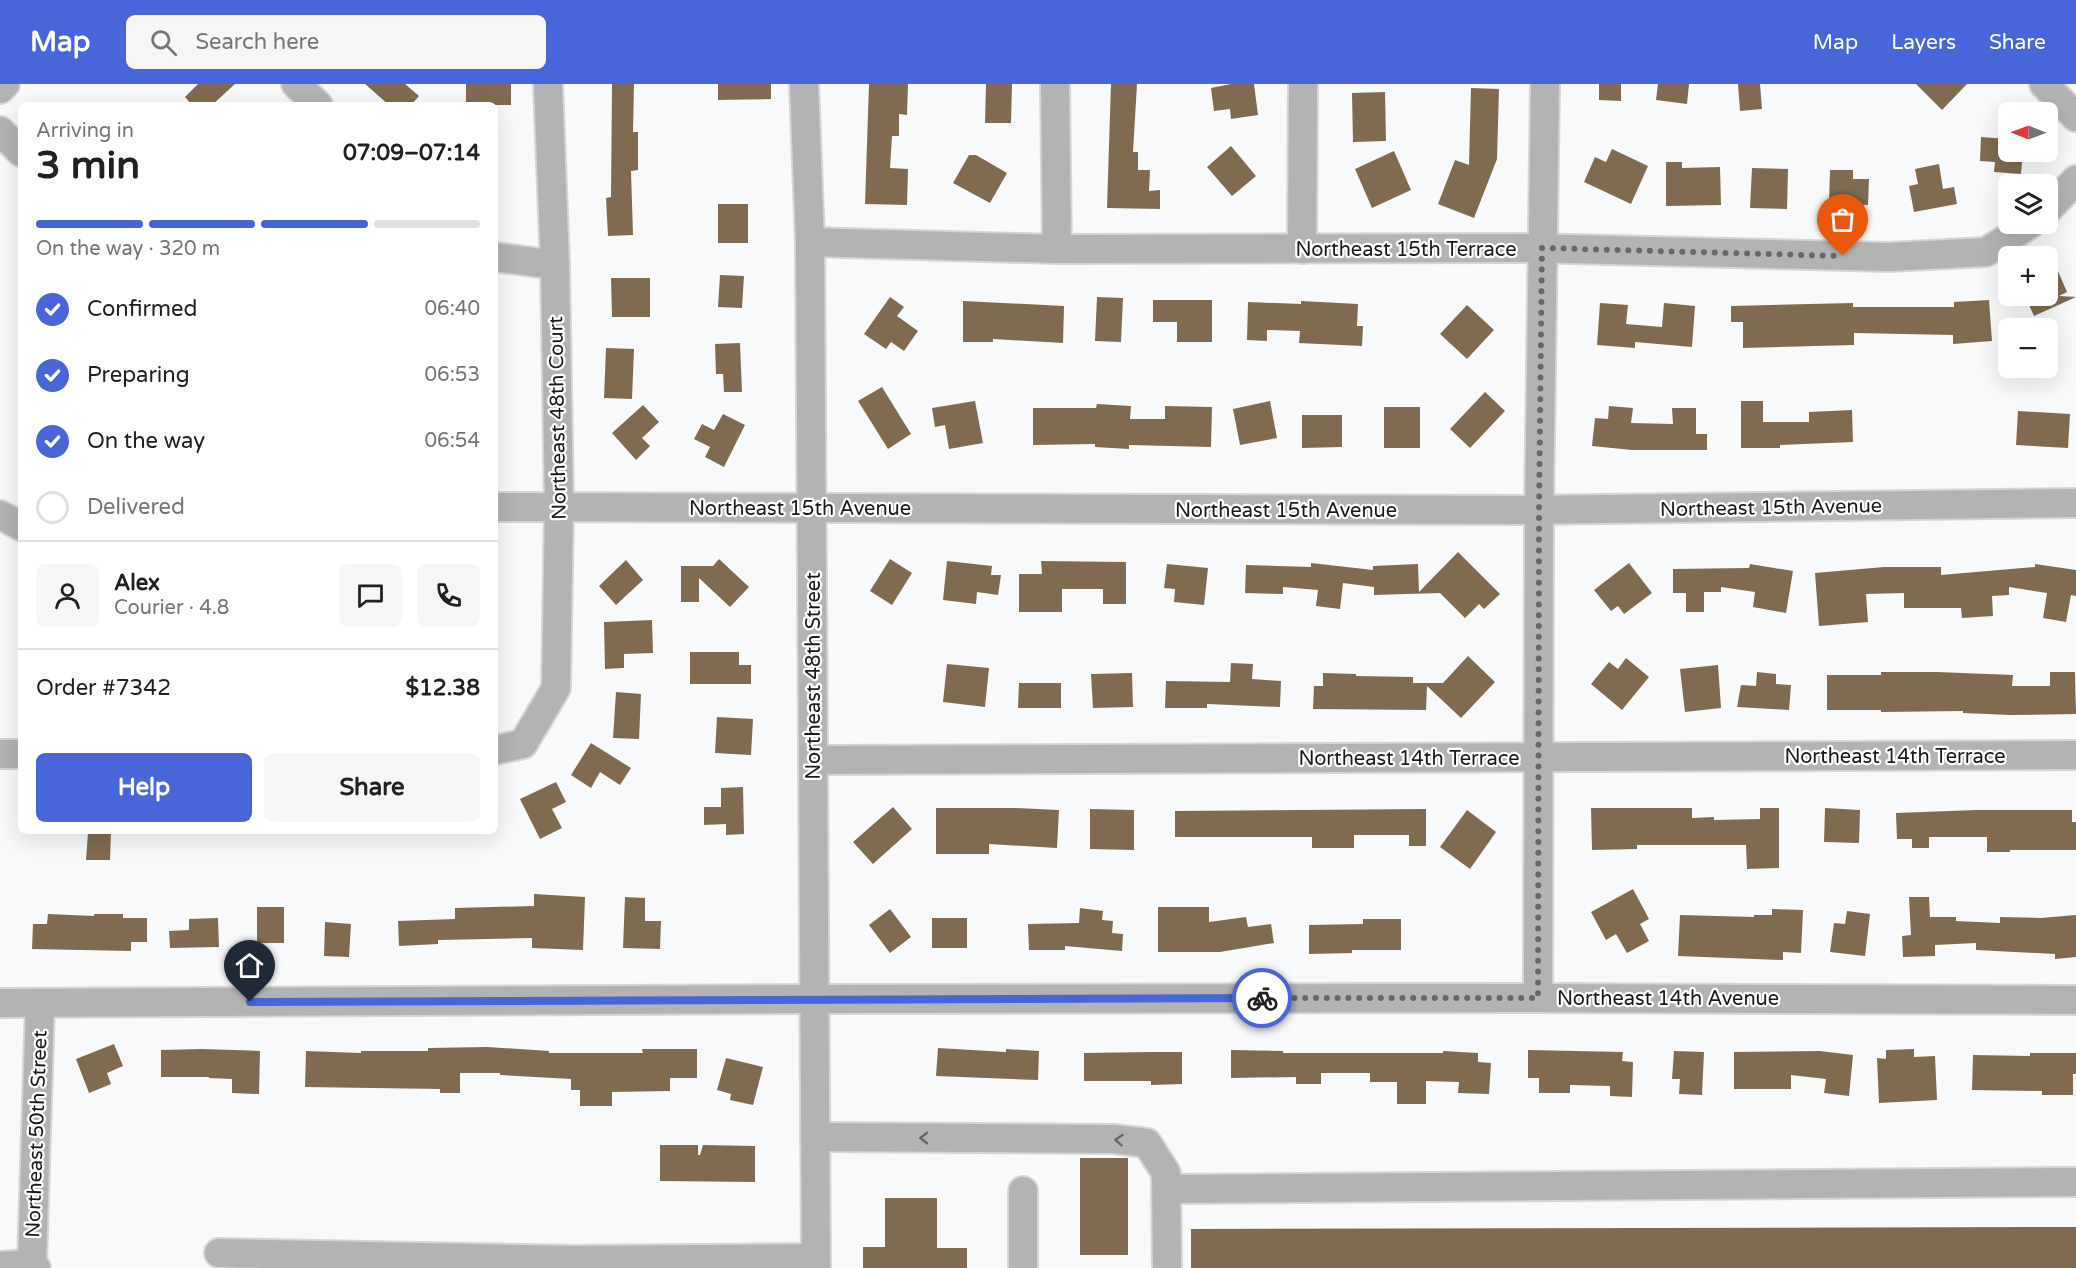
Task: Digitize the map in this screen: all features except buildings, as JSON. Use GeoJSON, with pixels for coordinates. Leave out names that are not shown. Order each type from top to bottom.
{"type":"FeatureCollection","features":[{"type":"Feature","properties":{"kind":"street"},"geometry":{"type":"LineString","coordinates":[[0,89],[4,84]]}},
{"type":"Feature","properties":{"kind":"street"},"geometry":{"type":"LineString","coordinates":[[296,84],[315,102]]}},
{"type":"Feature","properties":{"kind":"street","name":"Northeast 48th Court"},"geometry":{"type":"LineString","coordinates":[[498,749],[523,744],[555,688],[559,507],[555,265],[548,84]]}},
{"type":"Feature","properties":{"kind":"street","name":"Northeast 48th Street"},"geometry":{"type":"LineString","coordinates":[[804,84],[810,242],[816,1263]]}},
{"type":"Feature","properties":{"kind":"street"},"geometry":{"type":"LineString","coordinates":[[1055,84],[1057,249]]}},
{"type":"Feature","properties":{"kind":"street"},"geometry":{"type":"LineString","coordinates":[[1302,249],[1303,84]]}},
{"type":"Feature","properties":{"kind":"street"},"geometry":{"type":"LineString","coordinates":[[1538,998],[1539,510],[1545,84]]}},
{"type":"Feature","properties":{"kind":"street"},"geometry":{"type":"LineString","coordinates":[[2044,84],[2076,117]]}},
{"type":"Feature","properties":{"kind":"street"},"geometry":{"type":"LineString","coordinates":[[0,131],[18,149]]}},
{"type":"Feature","properties":{"kind":"street"},"geometry":{"type":"LineString","coordinates":[[2058,199],[2076,180]]}},
{"type":"Feature","properties":{"kind":"street","name":"Northeast 15th Terrace"},"geometry":{"type":"LineString","coordinates":[[810,242],[1057,249],[1542,248],[1889,257],[1986,252],[2014,234]]}},
{"type":"Feature","properties":{"kind":"street"},"geometry":{"type":"LineString","coordinates":[[498,256],[555,265]]}},
{"type":"Feature","properties":{"kind":"street","name":"Northeast 15th Avenue"},"geometry":{"type":"LineString","coordinates":[[498,507],[1539,510],[2076,503]]}},
{"type":"Feature","properties":{"kind":"street"},"geometry":{"type":"LineString","coordinates":[[0,515],[18,524]]}},
{"type":"Feature","properties":{"kind":"street"},"geometry":{"type":"LineString","coordinates":[[0,754],[18,754]]}},
{"type":"Feature","properties":{"kind":"street","name":"Northeast 14th Terrace"},"geometry":{"type":"LineString","coordinates":[[813,760],[2076,755]]}},
{"type":"Feature","properties":{"kind":"street","name":"Northeast 14th Avenue"},"geometry":{"type":"LineString","coordinates":[[0,1003],[814,999],[2076,1000]]}},
{"type":"Feature","properties":{"kind":"street","name":"Northeast 50th Street"},"geometry":{"type":"LineString","coordinates":[[34,1266],[40,1004]]}},
{"type":"Feature","properties":{"kind":"street"},"geometry":{"type":"LineString","coordinates":[[815,1137],[1114,1139],[1147,1143],[1167,1173],[1167,1268]]}},
{"type":"Feature","properties":{"kind":"street"},"geometry":{"type":"LineString","coordinates":[[1167,1189],[2076,1182]]}},
{"type":"Feature","properties":{"kind":"street"},"geometry":{"type":"LineString","coordinates":[[1023,1191],[1023,1268]]}},
{"type":"Feature","properties":{"kind":"street"},"geometry":{"type":"LineString","coordinates":[[219,1252],[816,1263]]}},
{"type":"Feature","properties":{"kind":"street"},"geometry":{"type":"LineString","coordinates":[[0,1266],[34,1266]]}},
{"type":"Feature","properties":{"kind":"way so far"},"geometry":{"type":"LineString","coordinates":[[1262,998],[1538,998],[1542,248],[1843,256]]}},
{"type":"Feature","properties":{"kind":"route"},"geometry":{"type":"LineString","coordinates":[[250,1002],[1262,998]]}}]}
